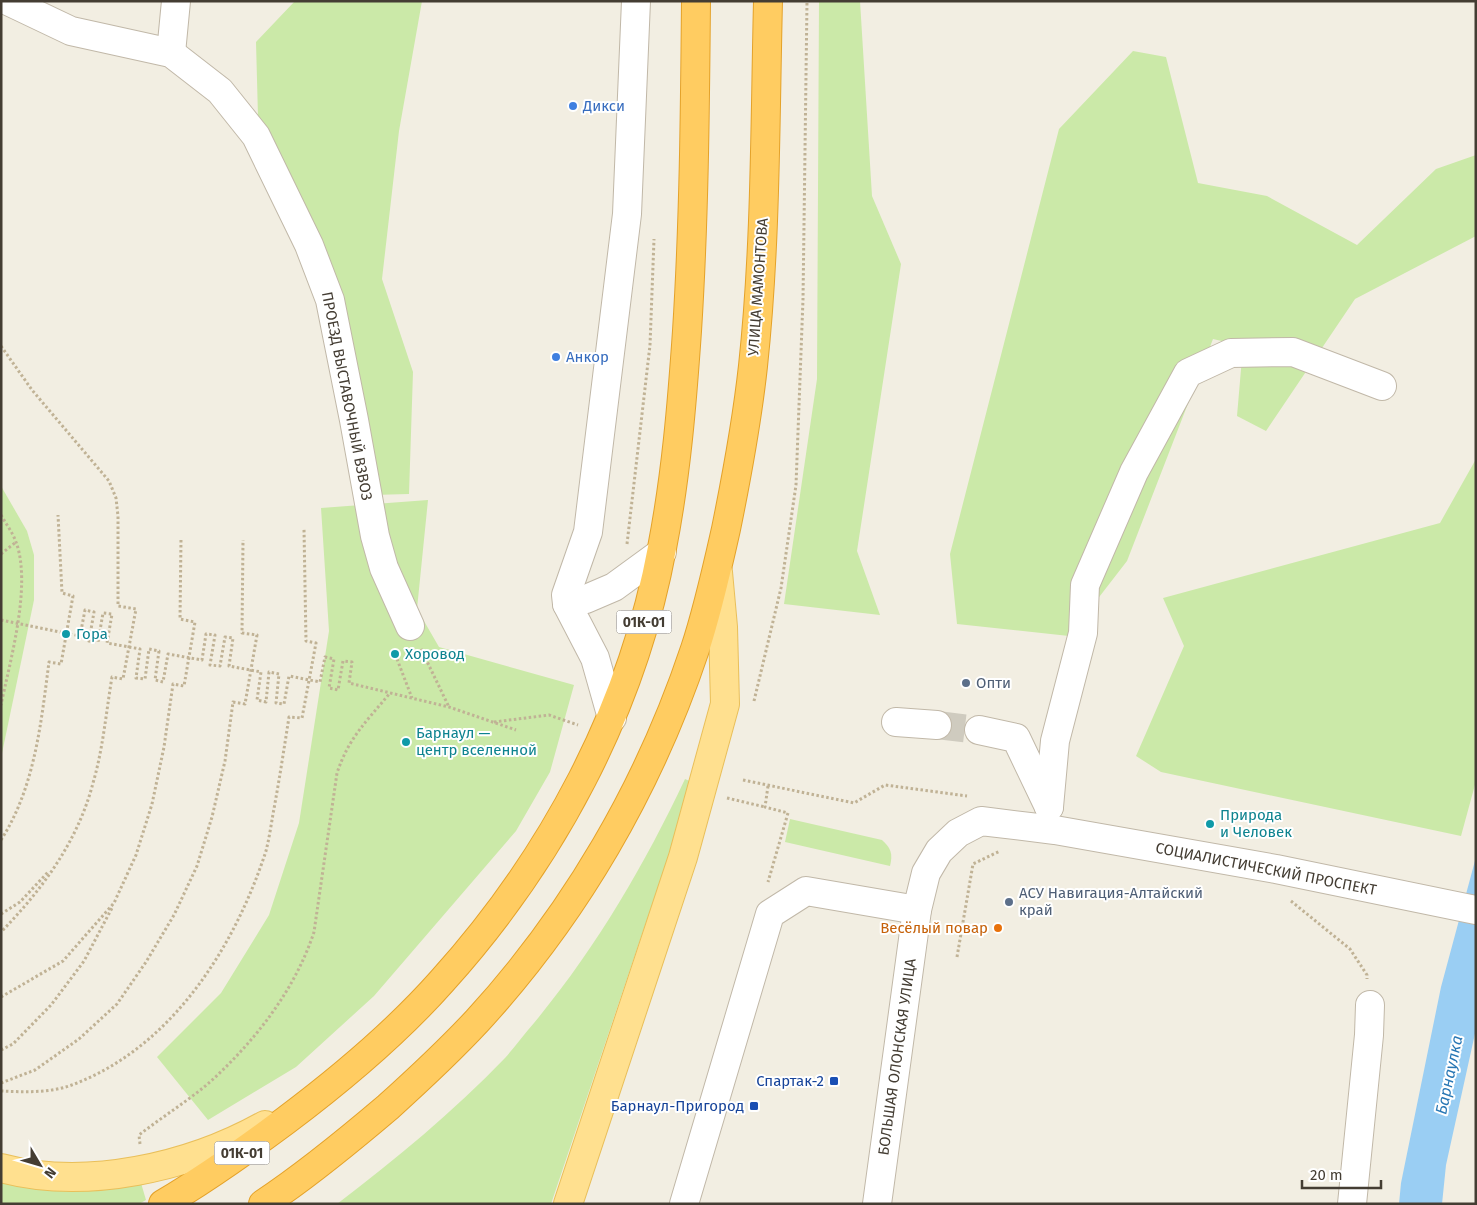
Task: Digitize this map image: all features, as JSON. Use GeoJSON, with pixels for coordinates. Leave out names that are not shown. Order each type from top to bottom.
{"type":"FeatureCollection","features":[{"type":"Feature","properties":{"kind":"highway"},"geometry":{"type":"LineString","coordinates":[[688,1],[696,40]]}},
{"type":"Feature","properties":{"kind":"highway","name":"01К-01"},"geometry":{"type":"LineString","coordinates":[[163,1204],[243,1152],[317,1097],[384,1039],[440,984],[483,934],[519,885],[553,833],[588,769],[612,718],[639,642],[662,552],[671,498],[682,398],[692,243],[696,1]]}},
{"type":"Feature","properties":{"kind":"highway","name":"УЛИЦА МАМОНТОВА"},"geometry":{"type":"LineString","coordinates":[[263,1204],[353,1137],[421,1077],[476,1022],[528,962],[599,860],[634,796],[668,722],[696,647],[717,569],[738,468],[754,348],[762,257],[768,1]]}},
{"type":"Feature","properties":{"kind":"main road"},"geometry":{"type":"LineString","coordinates":[[568,1204],[684,856],[725,704],[723,627],[717,569]]}},
{"type":"Feature","properties":{"kind":"main road"},"geometry":{"type":"LineString","coordinates":[[1,1168],[13,1172],[66,1177],[115,1174],[171,1164],[237,1141],[317,1097]]}},
{"type":"Feature","properties":{"kind":"street","name":"ПРОЕЗД ВЫСТАВОЧНЫЙ ВЗВОЗ"},"geometry":{"type":"LineString","coordinates":[[8,1],[70,30],[171,53],[220,91],[256,136],[310,245],[330,300],[354,420],[374,536],[384,568],[410,626]]}},
{"type":"Feature","properties":{"kind":"street"},"geometry":{"type":"LineString","coordinates":[[171,53],[176,1]]}},
{"type":"Feature","properties":{"kind":"street"},"geometry":{"type":"LineString","coordinates":[[612,718],[595,658],[567,604],[566,595],[588,532],[627,214],[636,1]]}},
{"type":"Feature","properties":{"kind":"street"},"geometry":{"type":"LineString","coordinates":[[1052,818],[1055,741],[1083,633],[1085,584],[1134,472],[1188,373],[1231,353],[1292,352],[1382,386]]}},
{"type":"Feature","properties":{"kind":"street"},"geometry":{"type":"LineString","coordinates":[[567,604],[586,599],[614,587],[662,552]]}},
{"type":"Feature","properties":{"kind":"street"},"geometry":{"type":"LineString","coordinates":[[896,722],[937,725]]}},
{"type":"Feature","properties":{"kind":"street"},"geometry":{"type":"LineString","coordinates":[[979,730],[1016,738],[1052,818]]}},
{"type":"Feature","properties":{"kind":"street","name":"СОЦИАЛИСТИЧЕСКИЙ ПРОСПЕКТ"},"geometry":{"type":"LineString","coordinates":[[918,910],[926,873],[939,851],[958,833],[980,821],[1052,818],[1276,869],[1476,910]]}},
{"type":"Feature","properties":{"kind":"street"},"geometry":{"type":"LineString","coordinates":[[684,1204],[770,914],[806,891],[918,910]]}},
{"type":"Feature","properties":{"kind":"street","name":"БОЛЬШАЯ ОЛОНСКАЯ УЛИЦА"},"geometry":{"type":"LineString","coordinates":[[877,1204],[918,910]]}},
{"type":"Feature","properties":{"kind":"street"},"geometry":{"type":"LineString","coordinates":[[1352,1204],[1369,1035],[1370,1004]]}},
{"type":"Feature","properties":{"kind":"path"},"geometry":{"type":"LineString","coordinates":[[803,299],[807,1]]}},
{"type":"Feature","properties":{"kind":"path"},"geometry":{"type":"LineString","coordinates":[[1,346],[32,390],[109,481],[116,498],[118,516],[118,606],[136,609],[123,679],[112,677],[93,785],[78,826],[58,862],[25,908],[1,932]]}},
{"type":"Feature","properties":{"kind":"path"},"geometry":{"type":"LineString","coordinates":[[1,515],[16,542],[22,576],[18,624],[1,705]]}},
{"type":"Feature","properties":{"kind":"path"},"geometry":{"type":"LineString","coordinates":[[1,840],[13,821],[28,782],[41,728],[49,662],[60,664],[73,596],[62,593],[58,515]]}},
{"type":"Feature","properties":{"kind":"path"},"geometry":{"type":"LineString","coordinates":[[1,1090],[30,1092],[67,1087],[115,1065],[155,1035],[190,996],[223,948],[247,900],[266,849],[279,786],[289,717],[302,718],[316,643],[306,642],[304,529]]}},
{"type":"Feature","properties":{"kind":"path"},"geometry":{"type":"LineString","coordinates":[[1,1050],[13,1044],[57,998],[84,961],[136,855],[152,804],[164,747],[173,684],[184,686],[195,622],[180,619],[181,539]]}},
{"type":"Feature","properties":{"kind":"path"},"geometry":{"type":"LineString","coordinates":[[1,1084],[35,1070],[79,1039],[116,1004],[146,962],[174,916],[197,866],[212,817],[225,761],[233,702],[245,704],[257,635],[242,633],[243,540]]}},
{"type":"Feature","properties":{"kind":"path"},"geometry":{"type":"LineString","coordinates":[[1,554],[16,542]]}},
{"type":"Feature","properties":{"kind":"path"},"geometry":{"type":"LineString","coordinates":[[1,620],[80,636],[85,610],[94,612],[89,641],[98,642],[103,613],[112,614],[107,643],[140,649],[136,678],[145,679],[149,649],[159,652],[156,680],[163,682],[168,654],[202,660],[206,634],[215,635],[210,665],[220,666],[225,637],[233,638],[229,666],[261,672],[257,700],[266,702],[270,672],[279,674],[276,703],[284,704],[289,676],[320,682],[325,657],[334,659],[329,688],[338,690],[344,661],[352,662],[349,683],[449,707],[516,730]]}},
{"type":"Feature","properties":{"kind":"path"},"geometry":{"type":"LineString","coordinates":[[410,626],[449,707]]}},
{"type":"Feature","properties":{"kind":"path"},"geometry":{"type":"LineString","coordinates":[[397,659],[413,698]]}},
{"type":"Feature","properties":{"kind":"path"},"geometry":{"type":"LineString","coordinates":[[142,1169],[139,1134],[209,1082],[235,1056],[273,1012],[306,957],[314,932],[337,773],[344,753],[355,734],[390,693]]}},
{"type":"Feature","properties":{"kind":"path"},"geometry":{"type":"LineString","coordinates":[[493,722],[548,715],[578,724]]}},
{"type":"Feature","properties":{"kind":"path"},"geometry":{"type":"LineString","coordinates":[[726,797],[765,806]]}},
{"type":"Feature","properties":{"kind":"path"},"geometry":{"type":"LineString","coordinates":[[957,957],[973,864],[1006,848]]}},
{"type":"Feature","properties":{"kind":"path"},"geometry":{"type":"LineString","coordinates":[[1,914],[20,902],[58,862]]}},
{"type":"Feature","properties":{"kind":"path"},"geometry":{"type":"LineString","coordinates":[[1287,897],[1350,949],[1367,975],[1370,1004]]}},
{"type":"Feature","properties":{"kind":"path"},"geometry":{"type":"LineString","coordinates":[[1,997],[63,961],[114,902]]}},
{"type":"Feature","properties":{"kind":"green space"},"geometry":{"type":"Polygon","coordinates":[[[295,1],[422,1],[399,131],[382,279],[413,372],[409,494],[372,495],[343,310],[258,117],[256,42],[295,1]]]}},
{"type":"Feature","properties":{"kind":"green space"},"geometry":{"type":"Polygon","coordinates":[[[819,1],[860,1],[872,196],[901,264],[857,551],[880,615],[784,604],[817,379],[819,1]]]}},
{"type":"Feature","properties":{"kind":"green space"},"geometry":{"type":"Polygon","coordinates":[[[1133,51],[1166,57],[1198,183],[1267,196],[1357,245],[1436,169],[1476,155],[1476,236],[1355,299],[1266,431],[1237,416],[1243,346],[1213,339],[1127,561],[1069,636],[957,624],[950,554],[1059,129],[1133,51]]]}},
{"type":"Feature","properties":{"kind":"green space"},"geometry":{"type":"Polygon","coordinates":[[[1476,459],[1476,781],[1461,836],[1161,772],[1136,756],[1184,646],[1163,598],[1440,523],[1476,459]]]}},
{"type":"Feature","properties":{"kind":"green space"},"geometry":{"type":"Polygon","coordinates":[[[1,486],[27,531],[34,555],[34,600],[1,758],[1,486]]]}},
{"type":"Feature","properties":{"kind":"green space"},"geometry":{"type":"Polygon","coordinates":[[[428,500],[417,609],[439,647],[574,685],[550,772],[516,831],[374,996],[296,1067],[208,1120],[157,1057],[221,993],[269,915],[299,823],[329,631],[321,508],[428,500]]]}},
{"type":"Feature","properties":{"kind":"green space"},"geometry":{"type":"Polygon","coordinates":[[[685,779],[692,782],[551,1204],[337,1204],[381,1170],[465,1097],[505,1058],[557,995],[598,936],[636,875],[685,779]]]}},
{"type":"Feature","properties":{"kind":"green space"},"geometry":{"type":"Polygon","coordinates":[[[790,819],[882,840],[890,852],[890,866],[785,842],[790,819]]]}},
{"type":"Feature","properties":{"kind":"green space"},"geometry":{"type":"Polygon","coordinates":[[[1,1183],[63,1191],[141,1183],[146,1200],[139,1204],[1,1204],[1,1183]]]}},
{"type":"Feature","properties":{"kind":"water","name":"Барнаулка"},"geometry":{"type":"Polygon","coordinates":[[[1476,857],[1476,1029],[1446,1165],[1442,1204],[1399,1204],[1401,1183],[1441,987],[1476,857]]]}},
{"type":"Feature","properties":{"kind":"tunnel"},"geometry":{"type":"LineString","coordinates":[[937,725],[979,730]]}},
{"type":"Feature","properties":{"kind":"place","name":"Дикси"},"geometry":{"type":"Point","coordinates":[573,106]}},
{"type":"Feature","properties":{"kind":"place","name":"Анкор"},"geometry":{"type":"Point","coordinates":[556,357]}},
{"type":"Feature","properties":{"kind":"place","name":"Гора"},"geometry":{"type":"Point","coordinates":[66,634]}},
{"type":"Feature","properties":{"kind":"place","name":"Хоровод"},"geometry":{"type":"Point","coordinates":[395,654]}},
{"type":"Feature","properties":{"kind":"place","name":"Опти"},"geometry":{"type":"Point","coordinates":[966,683]}},
{"type":"Feature","properties":{"kind":"place","name":"Барнаул — центр вселенной"},"geometry":{"type":"Point","coordinates":[406,742]}},
{"type":"Feature","properties":{"kind":"place","name":"Природа и Человек"},"geometry":{"type":"Point","coordinates":[1210,824]}},
{"type":"Feature","properties":{"kind":"place","name":"АСУ Навигация-Алтайский край"},"geometry":{"type":"Point","coordinates":[1009,902]}},
{"type":"Feature","properties":{"kind":"place","name":"Весёлый повар"},"geometry":{"type":"Point","coordinates":[998,928]}},
{"type":"Feature","properties":{"kind":"place","name":"Спартак-2"},"geometry":{"type":"Point","coordinates":[834,1081]}},
{"type":"Feature","properties":{"kind":"place","name":"Барнаул-Пригород"},"geometry":{"type":"Point","coordinates":[754,1106]}}]}
